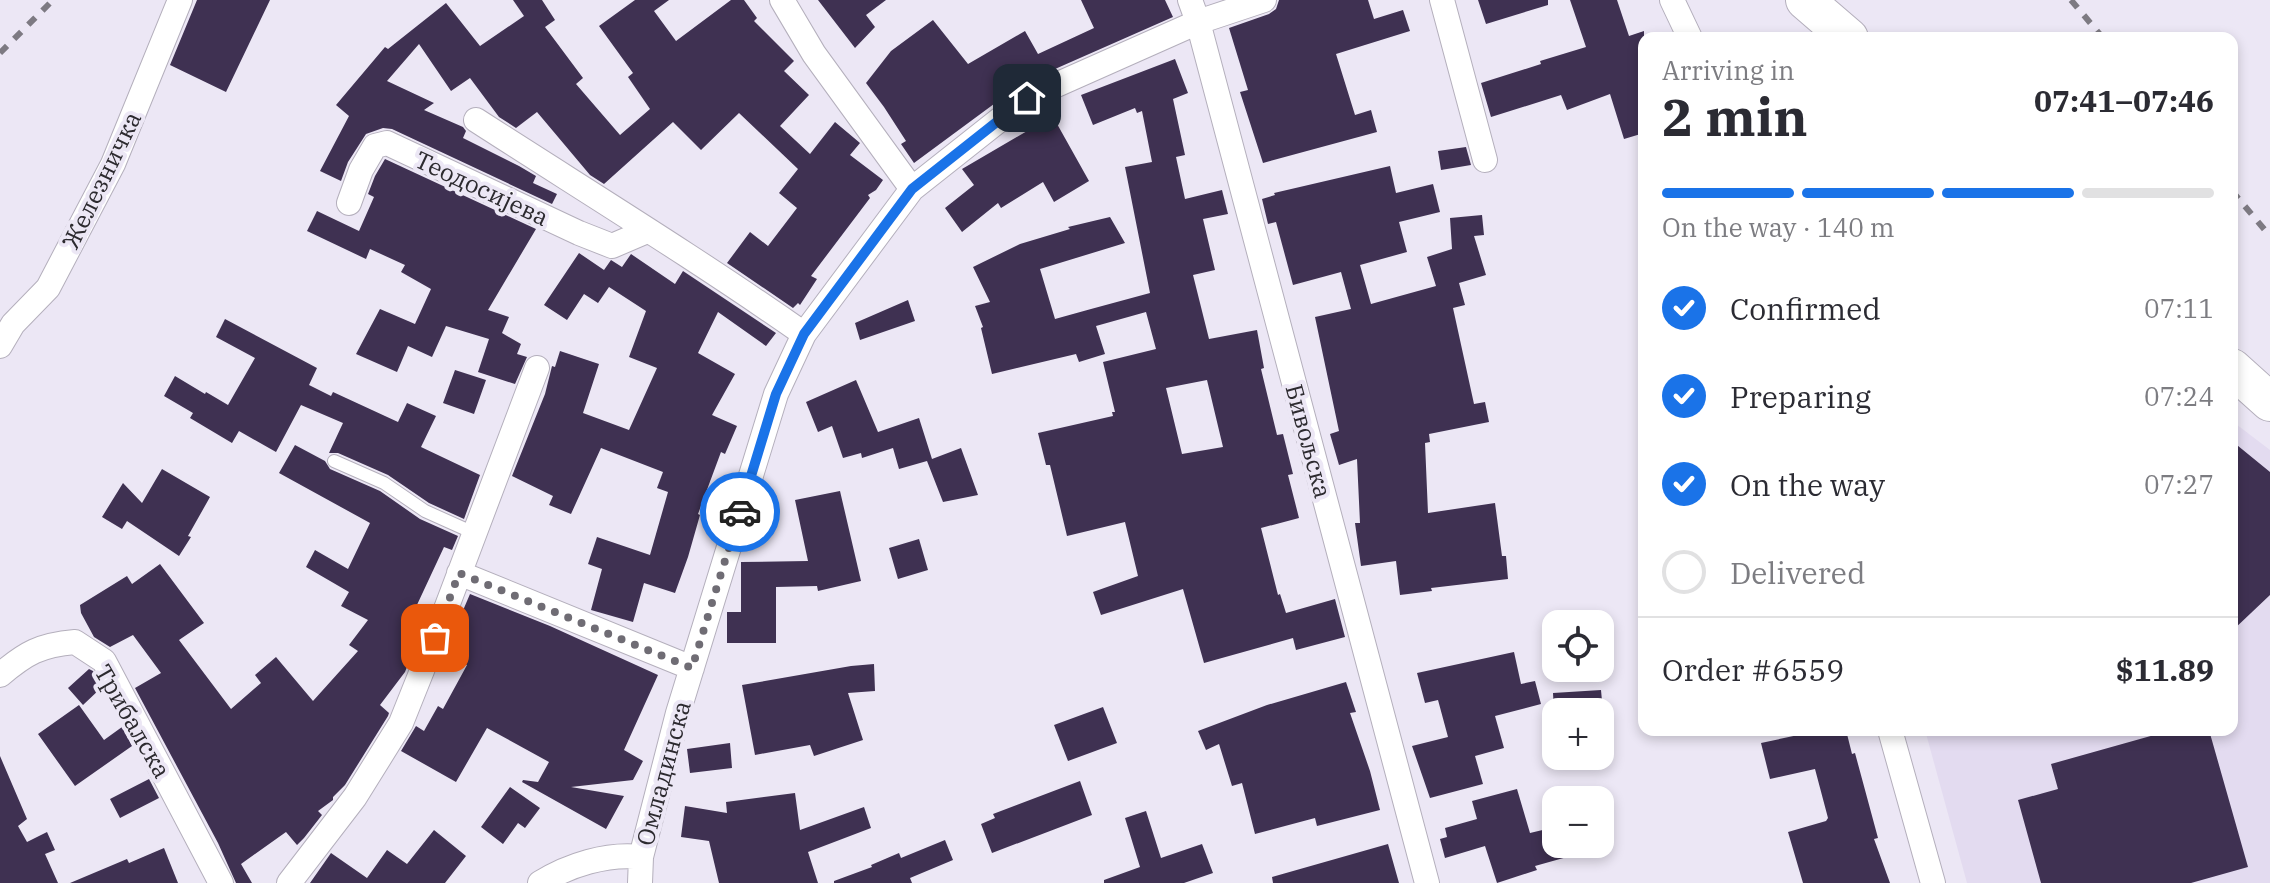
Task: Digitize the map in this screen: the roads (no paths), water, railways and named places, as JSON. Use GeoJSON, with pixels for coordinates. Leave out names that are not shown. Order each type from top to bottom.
{"type":"FeatureCollection","features":[{"type":"Feature","properties":{"kind":"main road"},"geometry":{"type":"LineString","coordinates":[[1805,0],[1842,32]]}},
{"type":"Feature","properties":{"kind":"main road"},"geometry":{"type":"LineString","coordinates":[[2238,373],[2270,402]]}},
{"type":"Feature","properties":{"kind":"street","name":"Железничка"},"geometry":{"type":"LineString","coordinates":[[0,346],[13,324],[48,288],[113,164],[180,0]]}},
{"type":"Feature","properties":{"kind":"street"},"geometry":{"type":"LineString","coordinates":[[782,0],[814,54],[912,189]]}},
{"type":"Feature","properties":{"kind":"street","name":"Омладинска"},"geometry":{"type":"LineString","coordinates":[[640,883],[641,857],[692,668],[776,394],[804,334],[912,189],[1027,98],[1194,11],[1264,0]]}},
{"type":"Feature","properties":{"kind":"street"},"geometry":{"type":"LineString","coordinates":[[1442,0],[1485,160]]}},
{"type":"Feature","properties":{"kind":"street"},"geometry":{"type":"LineString","coordinates":[[1672,0],[1687,32]]}},
{"type":"Feature","properties":{"kind":"street","name":"Бивољска"},"geometry":{"type":"LineString","coordinates":[[1194,11],[1427,883]]}},
{"type":"Feature","properties":{"kind":"street","name":"Теодосијева"},"geometry":{"type":"LineString","coordinates":[[476,120],[717,273],[804,334]]}},
{"type":"Feature","properties":{"kind":"street","name":"Теодосијева"},"geometry":{"type":"LineString","coordinates":[[349,203],[361,170],[375,146],[387,143],[612,246],[647,231]]}},
{"type":"Feature","properties":{"kind":"street"},"geometry":{"type":"LineString","coordinates":[[289,883],[355,797],[401,723],[537,368]]}},
{"type":"Feature","properties":{"kind":"street"},"geometry":{"type":"LineString","coordinates":[[459,573],[692,668]]}},
{"type":"Feature","properties":{"kind":"street","name":"Трибалска"},"geometry":{"type":"LineString","coordinates":[[0,675],[24,655],[52,644],[75,642],[104,661],[221,883]]}},
{"type":"Feature","properties":{"kind":"street"},"geometry":{"type":"LineString","coordinates":[[1892,736],[1933,883]]}},
{"type":"Feature","properties":{"kind":"street"},"geometry":{"type":"LineString","coordinates":[[540,883],[563,871],[601,859],[623,855],[641,857]]}},
{"type":"Feature","properties":{"kind":"lane"},"geometry":{"type":"LineString","coordinates":[[334,461],[384,483],[425,511],[474,533]]}},
{"type":"Feature","properties":{"kind":"railway"},"geometry":{"type":"LineString","coordinates":[[0,53],[53,0]]}},
{"type":"Feature","properties":{"kind":"railway"},"geometry":{"type":"LineString","coordinates":[[2071,0],[2098,32]]}},
{"type":"Feature","properties":{"kind":"railway"},"geometry":{"type":"LineString","coordinates":[[2238,198],[2270,236]]}}]}
